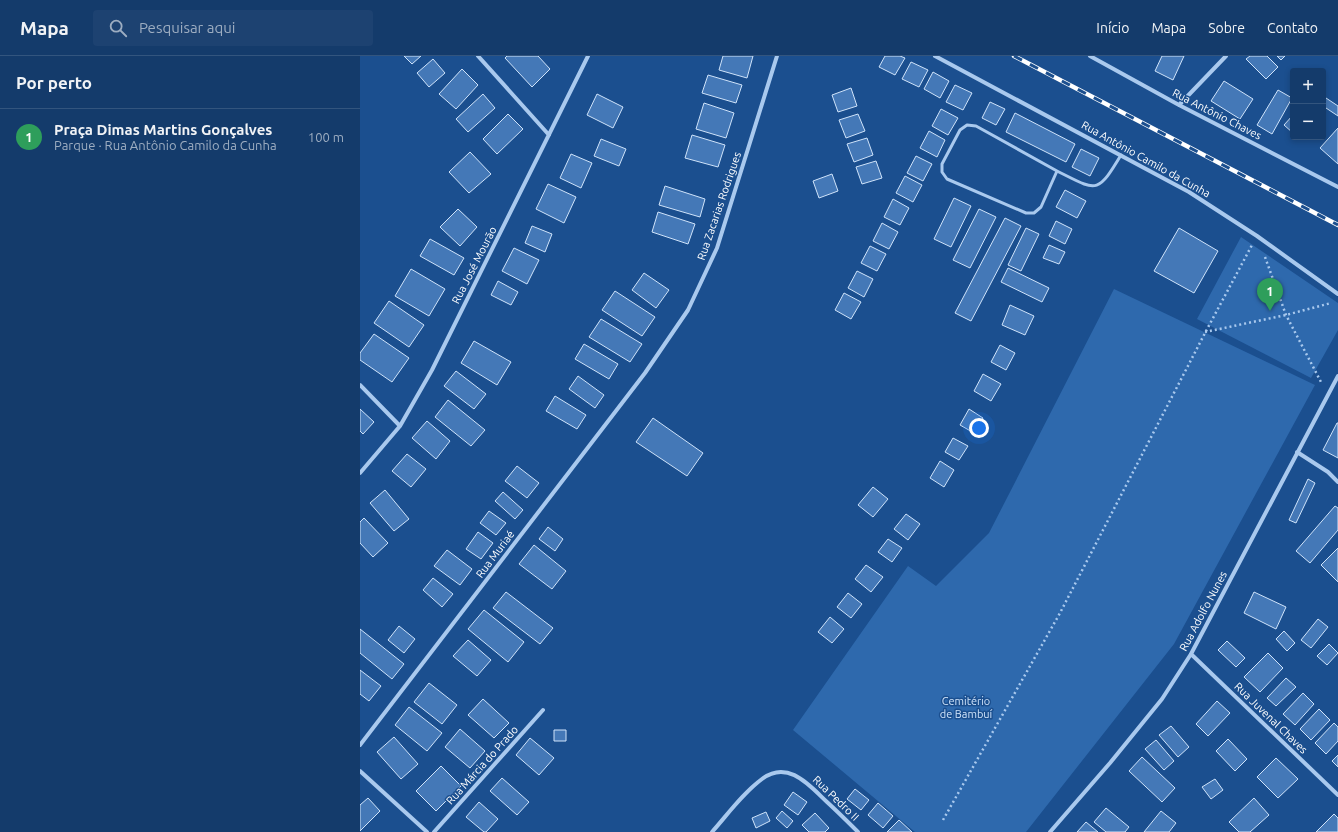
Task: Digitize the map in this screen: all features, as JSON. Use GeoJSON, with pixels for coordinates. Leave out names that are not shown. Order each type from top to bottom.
{"type":"FeatureCollection","features":[{"type":"Feature","properties":{"kind":"street"},"geometry":{"type":"LineString","coordinates":[[478,56],[549,135]]}},
{"type":"Feature","properties":{"kind":"street","name":"Rua José Mourão"},"geometry":{"type":"LineString","coordinates":[[360,473],[400,426],[432,370],[588,56]]}},
{"type":"Feature","properties":{"kind":"street","name":"Rua Zacarias Rodrigues"},"geometry":{"type":"LineString","coordinates":[[645,373],[688,310],[717,248],[777,56]]}},
{"type":"Feature","properties":{"kind":"street","name":"Rua Antônio Camilo da Cunha"},"geometry":{"type":"LineString","coordinates":[[935,56],[1189,192],[1257,236],[1338,294]]}},
{"type":"Feature","properties":{"kind":"street","name":"Rua Antônio Chaves"},"geometry":{"type":"LineString","coordinates":[[1090,56],[1180,105],[1338,187]]}},
{"type":"Feature","properties":{"kind":"street"},"geometry":{"type":"LineString","coordinates":[[1180,105],[1226,56]]}},
{"type":"Feature","properties":{"kind":"street","name":"Rua Muriaé"},"geometry":{"type":"LineString","coordinates":[[360,745],[645,373]]}},
{"type":"Feature","properties":{"kind":"street","name":"Rua Adolfo Nunes"},"geometry":{"type":"LineString","coordinates":[[1050,832],[1110,763],[1162,699],[1191,654],[1338,376]]}},
{"type":"Feature","properties":{"kind":"street"},"geometry":{"type":"LineString","coordinates":[[360,385],[400,426]]}},
{"type":"Feature","properties":{"kind":"street"},"geometry":{"type":"LineString","coordinates":[[1297,452],[1328,472],[1338,482]]}},
{"type":"Feature","properties":{"kind":"street","name":"Rua Juvenal Chaves"},"geometry":{"type":"LineString","coordinates":[[1191,654],[1338,795]]}},
{"type":"Feature","properties":{"kind":"street","name":"Rua Márcia do Prado"},"geometry":{"type":"LineString","coordinates":[[434,832],[543,710]]}},
{"type":"Feature","properties":{"kind":"street"},"geometry":{"type":"LineString","coordinates":[[360,772],[427,832]]}},
{"type":"Feature","properties":{"kind":"street","name":"Rua Pedro II"},"geometry":{"type":"LineString","coordinates":[[712,832],[749,791],[764,778],[779,772],[792,774],[804,780],[858,832]]}},
{"type":"Feature","properties":{"kind":"lane"},"geometry":{"type":"LineString","coordinates":[[1057,171],[1041,207],[1034,213],[1026,213],[947,180],[942,172],[942,164],[960,130],[967,125],[976,126],[1087,186],[1097,186],[1103,182],[1121,155]]}},
{"type":"Feature","properties":{"kind":"path"},"geometry":{"type":"LineString","coordinates":[[1257,236],[1286,315],[1328,395]]}},
{"type":"Feature","properties":{"kind":"path"},"geometry":{"type":"LineString","coordinates":[[942,820],[1060,614],[1205,333],[1257,236]]}},
{"type":"Feature","properties":{"kind":"path"},"geometry":{"type":"LineString","coordinates":[[1205,333],[1338,302]]}},
{"type":"Feature","properties":{"kind":"green space"},"geometry":{"type":"Polygon","coordinates":[[[1241,237],[1338,303],[1338,330],[1311,378],[1197,319],[1241,237]]]}},
{"type":"Feature","properties":{"kind":"green space","name":"Cemitério de Bambuí"},"geometry":{"type":"Polygon","coordinates":[[[1114,289],[1315,385],[1174,644],[1026,832],[915,832],[793,730],[908,566],[936,586],[989,533],[1114,289]]]}},
{"type":"Feature","properties":{"kind":"building"},"geometry":{"type":"Polygon","coordinates":[[[404,56],[421,56],[412,64],[404,56]]]}},
{"type":"Feature","properties":{"kind":"building"},"geometry":{"type":"Polygon","coordinates":[[[507,56],[538,56],[550,69],[532,87],[505,58],[507,56]]]}},
{"type":"Feature","properties":{"kind":"building"},"geometry":{"type":"Polygon","coordinates":[[[723,56],[753,56],[747,78],[719,70],[723,56]]]}},
{"type":"Feature","properties":{"kind":"building"},"geometry":{"type":"Polygon","coordinates":[[[885,56],[900,56],[905,58],[895,75],[879,67],[885,56]]]}},
{"type":"Feature","properties":{"kind":"building"},"geometry":{"type":"Polygon","coordinates":[[[1162,56],[1184,56],[1173,80],[1155,71],[1162,56]]]}},
{"type":"Feature","properties":{"kind":"building"},"geometry":{"type":"Polygon","coordinates":[[[1250,56],[1267,56],[1278,67],[1266,79],[1246,59],[1250,56]]]}},
{"type":"Feature","properties":{"kind":"building"},"geometry":{"type":"Polygon","coordinates":[[[1277,56],[1285,56],[1281,60],[1277,56]]]}},
{"type":"Feature","properties":{"kind":"building"},"geometry":{"type":"Polygon","coordinates":[[[433,59],[445,73],[429,87],[417,73],[433,59]]]}},
{"type":"Feature","properties":{"kind":"building"},"geometry":{"type":"Polygon","coordinates":[[[911,62],[928,70],[919,87],[902,79],[911,62]]]}},
{"type":"Feature","properties":{"kind":"building"},"geometry":{"type":"Polygon","coordinates":[[[462,69],[478,85],[456,109],[439,94],[462,69]]]}},
{"type":"Feature","properties":{"kind":"building"},"geometry":{"type":"Polygon","coordinates":[[[933,72],[949,81],[940,98],[924,89],[933,72]]]}},
{"type":"Feature","properties":{"kind":"building"},"geometry":{"type":"Polygon","coordinates":[[[708,75],[742,85],[736,103],[702,93],[708,75]]]}},
{"type":"Feature","properties":{"kind":"building"},"geometry":{"type":"Polygon","coordinates":[[[1224,81],[1253,99],[1240,119],[1211,101],[1224,81]]]}},
{"type":"Feature","properties":{"kind":"building"},"geometry":{"type":"Polygon","coordinates":[[[955,85],[972,93],[963,110],[946,102],[955,85]]]}},
{"type":"Feature","properties":{"kind":"building"},"geometry":{"type":"Polygon","coordinates":[[[851,88],[857,106],[838,112],[832,95],[851,88]]]}},
{"type":"Feature","properties":{"kind":"building"},"geometry":{"type":"Polygon","coordinates":[[[1278,90],[1290,97],[1290,102],[1272,134],[1257,125],[1278,90]]]}},
{"type":"Feature","properties":{"kind":"building"},"geometry":{"type":"Polygon","coordinates":[[[483,94],[495,108],[468,132],[456,119],[483,94]]]}},
{"type":"Feature","properties":{"kind":"building"},"geometry":{"type":"Polygon","coordinates":[[[597,94],[623,107],[613,128],[587,115],[597,94]]]}},
{"type":"Feature","properties":{"kind":"building"},"geometry":{"type":"Polygon","coordinates":[[[1326,98],[1338,106],[1338,116],[1326,108],[1326,98]]]}},
{"type":"Feature","properties":{"kind":"building"},"geometry":{"type":"Polygon","coordinates":[[[990,102],[1005,109],[996,125],[982,118],[990,102]]]}},
{"type":"Feature","properties":{"kind":"building"},"geometry":{"type":"Polygon","coordinates":[[[704,103],[734,113],[726,138],[696,129],[704,103]]]}},
{"type":"Feature","properties":{"kind":"building"},"geometry":{"type":"Polygon","coordinates":[[[941,109],[958,118],[948,135],[932,126],[941,109]]]}},
{"type":"Feature","properties":{"kind":"building"},"geometry":{"type":"Polygon","coordinates":[[[1015,113],[1075,144],[1066,162],[1006,132],[1015,113]]]}},
{"type":"Feature","properties":{"kind":"building"},"geometry":{"type":"Polygon","coordinates":[[[508,114],[523,129],[497,154],[483,139],[508,114]]]}},
{"type":"Feature","properties":{"kind":"building"},"geometry":{"type":"Polygon","coordinates":[[[858,114],[865,131],[846,138],[839,120],[858,114]]]}},
{"type":"Feature","properties":{"kind":"building"},"geometry":{"type":"Polygon","coordinates":[[[1290,118],[1290,130],[1284,125],[1290,118]]]}},
{"type":"Feature","properties":{"kind":"building"},"geometry":{"type":"Polygon","coordinates":[[[1338,128],[1338,164],[1320,148],[1338,128]]]}},
{"type":"Feature","properties":{"kind":"building"},"geometry":{"type":"Polygon","coordinates":[[[929,131],[945,140],[937,157],[920,148],[929,131]]]}},
{"type":"Feature","properties":{"kind":"building"},"geometry":{"type":"Polygon","coordinates":[[[692,135],[725,145],[718,167],[685,158],[692,135]]]}},
{"type":"Feature","properties":{"kind":"building"},"geometry":{"type":"Polygon","coordinates":[[[867,138],[873,155],[854,162],[847,144],[867,138]]]}},
{"type":"Feature","properties":{"kind":"building"},"geometry":{"type":"Polygon","coordinates":[[[601,139],[626,149],[619,166],[594,156],[601,139]]]}},
{"type":"Feature","properties":{"kind":"building"},"geometry":{"type":"Polygon","coordinates":[[[1081,149],[1099,158],[1090,176],[1072,167],[1081,149]]]}},
{"type":"Feature","properties":{"kind":"building"},"geometry":{"type":"Polygon","coordinates":[[[470,152],[491,174],[469,193],[449,172],[470,152]]]}},
{"type":"Feature","properties":{"kind":"building"},"geometry":{"type":"Polygon","coordinates":[[[571,154],[592,163],[581,188],[560,178],[571,154]]]}},
{"type":"Feature","properties":{"kind":"building"},"geometry":{"type":"Polygon","coordinates":[[[916,156],[932,164],[923,181],[907,173],[916,156]]]}},
{"type":"Feature","properties":{"kind":"building"},"geometry":{"type":"Polygon","coordinates":[[[876,161],[882,178],[862,184],[856,167],[876,161]]]}},
{"type":"Feature","properties":{"kind":"building"},"geometry":{"type":"Polygon","coordinates":[[[832,174],[838,191],[819,198],[813,181],[832,174]]]}},
{"type":"Feature","properties":{"kind":"building"},"geometry":{"type":"Polygon","coordinates":[[[905,176],[922,185],[913,202],[896,193],[905,176]]]}},
{"type":"Feature","properties":{"kind":"building"},"geometry":{"type":"Polygon","coordinates":[[[548,184],[576,197],[564,223],[536,209],[548,184]]]}},
{"type":"Feature","properties":{"kind":"building"},"geometry":{"type":"Polygon","coordinates":[[[665,186],[705,199],[700,217],[659,205],[665,186]]]}},
{"type":"Feature","properties":{"kind":"building"},"geometry":{"type":"Polygon","coordinates":[[[1065,190],[1086,201],[1077,218],[1056,207],[1065,190]]]}},
{"type":"Feature","properties":{"kind":"building"},"geometry":{"type":"Polygon","coordinates":[[[954,198],[971,206],[951,247],[934,239],[954,198]]]}},
{"type":"Feature","properties":{"kind":"building"},"geometry":{"type":"Polygon","coordinates":[[[893,199],[909,208],[900,225],[884,217],[893,199]]]}},
{"type":"Feature","properties":{"kind":"building"},"geometry":{"type":"Polygon","coordinates":[[[458,209],[477,227],[460,246],[440,227],[458,209]]]}},
{"type":"Feature","properties":{"kind":"building"},"geometry":{"type":"Polygon","coordinates":[[[979,209],[996,217],[970,268],[953,260],[979,209]]]}},
{"type":"Feature","properties":{"kind":"building"},"geometry":{"type":"Polygon","coordinates":[[[658,212],[695,224],[688,244],[652,232],[658,212]]]}},
{"type":"Feature","properties":{"kind":"building"},"geometry":{"type":"Polygon","coordinates":[[[1005,218],[1021,226],[971,321],[955,313],[1005,218]]]}},
{"type":"Feature","properties":{"kind":"building"},"geometry":{"type":"Polygon","coordinates":[[[1056,221],[1072,229],[1065,244],[1049,236],[1056,221]]]}},
{"type":"Feature","properties":{"kind":"building"},"geometry":{"type":"Polygon","coordinates":[[[882,223],[898,232],[889,249],[873,241],[882,223]]]}},
{"type":"Feature","properties":{"kind":"building"},"geometry":{"type":"Polygon","coordinates":[[[532,226],[552,234],[545,252],[525,243],[532,226]]]}},
{"type":"Feature","properties":{"kind":"building"},"geometry":{"type":"Polygon","coordinates":[[[1026,228],[1039,234],[1021,271],[1008,265],[1026,228]]]}},
{"type":"Feature","properties":{"kind":"building"},"geometry":{"type":"Polygon","coordinates":[[[1179,228],[1218,251],[1194,293],[1154,271],[1179,228]]]}},
{"type":"Feature","properties":{"kind":"building"},"geometry":{"type":"Polygon","coordinates":[[[430,239],[464,258],[454,275],[420,256],[430,239]]]}},
{"type":"Feature","properties":{"kind":"building"},"geometry":{"type":"Polygon","coordinates":[[[1049,245],[1065,252],[1059,264],[1043,258],[1049,245]]]}},
{"type":"Feature","properties":{"kind":"building"},"geometry":{"type":"Polygon","coordinates":[[[870,246],[886,254],[877,271],[861,263],[870,246]]]}},
{"type":"Feature","properties":{"kind":"building"},"geometry":{"type":"Polygon","coordinates":[[[514,248],[539,260],[527,284],[502,271],[514,248]]]}},
{"type":"Feature","properties":{"kind":"building"},"geometry":{"type":"Polygon","coordinates":[[[1008,268],[1049,288],[1042,302],[1001,282],[1008,268]]]}},
{"type":"Feature","properties":{"kind":"building"},"geometry":{"type":"Polygon","coordinates":[[[411,269],[445,289],[429,316],[395,296],[411,269]]]}},
{"type":"Feature","properties":{"kind":"building"},"geometry":{"type":"Polygon","coordinates":[[[857,271],[873,279],[864,297],[848,288],[857,271]]]}},
{"type":"Feature","properties":{"kind":"building"},"geometry":{"type":"Polygon","coordinates":[[[644,273],[669,290],[656,308],[632,290],[644,273]]]}},
{"type":"Feature","properties":{"kind":"building"},"geometry":{"type":"Polygon","coordinates":[[[498,281],[518,292],[511,305],[491,295],[498,281]]]}},
{"type":"Feature","properties":{"kind":"building"},"geometry":{"type":"Polygon","coordinates":[[[615,291],[655,317],[642,336],[602,310],[615,291]]]}},
{"type":"Feature","properties":{"kind":"building"},"geometry":{"type":"Polygon","coordinates":[[[844,293],[861,302],[851,319],[835,310],[844,293]]]}},
{"type":"Feature","properties":{"kind":"building"},"geometry":{"type":"Polygon","coordinates":[[[389,301],[424,325],[409,347],[374,323],[389,301]]]}},
{"type":"Feature","properties":{"kind":"building"},"geometry":{"type":"Polygon","coordinates":[[[1010,305],[1034,316],[1025,335],[1002,325],[1010,305]]]}},
{"type":"Feature","properties":{"kind":"building"},"geometry":{"type":"Polygon","coordinates":[[[601,319],[642,344],[630,362],[589,337],[601,319]]]}},
{"type":"Feature","properties":{"kind":"building"},"geometry":{"type":"Polygon","coordinates":[[[374,334],[409,358],[392,382],[360,360],[360,353],[374,334]]]}},
{"type":"Feature","properties":{"kind":"building"},"geometry":{"type":"Polygon","coordinates":[[[474,341],[511,362],[497,385],[461,363],[474,341]]]}},
{"type":"Feature","properties":{"kind":"building"},"geometry":{"type":"Polygon","coordinates":[[[584,344],[618,364],[609,379],[575,359],[584,344]]]}},
{"type":"Feature","properties":{"kind":"building"},"geometry":{"type":"Polygon","coordinates":[[[1000,345],[1015,353],[1006,370],[991,362],[1000,345]]]}},
{"type":"Feature","properties":{"kind":"building"},"geometry":{"type":"Polygon","coordinates":[[[456,371],[486,394],[474,409],[444,386],[456,371]]]}},
{"type":"Feature","properties":{"kind":"building"},"geometry":{"type":"Polygon","coordinates":[[[983,374],[1001,384],[991,401],[974,391],[983,374]]]}},
{"type":"Feature","properties":{"kind":"building"},"geometry":{"type":"Polygon","coordinates":[[[578,376],[604,395],[595,408],[569,389],[578,376]]]}},
{"type":"Feature","properties":{"kind":"building"},"geometry":{"type":"Polygon","coordinates":[[[555,396],[586,415],[577,429],[546,411],[555,396]]]}},
{"type":"Feature","properties":{"kind":"building"},"geometry":{"type":"Polygon","coordinates":[[[448,400],[485,430],[471,446],[435,417],[448,400]]]}},
{"type":"Feature","properties":{"kind":"building"},"geometry":{"type":"Polygon","coordinates":[[[360,409],[374,422],[363,434],[360,431],[360,409]]]}},
{"type":"Feature","properties":{"kind":"building"},"geometry":{"type":"Polygon","coordinates":[[[969,409],[983,418],[974,433],[960,425],[969,409]]]}},
{"type":"Feature","properties":{"kind":"building"},"geometry":{"type":"Polygon","coordinates":[[[653,418],[703,453],[687,476],[636,442],[653,418]]]}},
{"type":"Feature","properties":{"kind":"building"},"geometry":{"type":"Polygon","coordinates":[[[427,421],[450,441],[436,459],[412,438],[427,421]]]}},
{"type":"Feature","properties":{"kind":"building"},"geometry":{"type":"Polygon","coordinates":[[[1338,423],[1338,458],[1323,450],[1338,423]]]}},
{"type":"Feature","properties":{"kind":"building"},"geometry":{"type":"Polygon","coordinates":[[[953,438],[968,446],[959,460],[945,452],[953,438]]]}},
{"type":"Feature","properties":{"kind":"building"},"geometry":{"type":"Polygon","coordinates":[[[407,454],[426,469],[411,487],[392,471],[407,454]]]}},
{"type":"Feature","properties":{"kind":"building"},"geometry":{"type":"Polygon","coordinates":[[[940,461],[954,470],[944,487],[930,478],[940,461]]]}},
{"type":"Feature","properties":{"kind":"building"},"geometry":{"type":"Polygon","coordinates":[[[517,466],[539,483],[527,498],[505,481],[517,466]]]}},
{"type":"Feature","properties":{"kind":"building"},"geometry":{"type":"Polygon","coordinates":[[[1308,479],[1315,483],[1296,523],[1289,520],[1308,479]]]}},
{"type":"Feature","properties":{"kind":"building"},"geometry":{"type":"Polygon","coordinates":[[[873,487],[888,499],[873,517],[858,505],[873,487]]]}},
{"type":"Feature","properties":{"kind":"building"},"geometry":{"type":"Polygon","coordinates":[[[385,490],[409,519],[394,531],[370,503],[385,490]]]}},
{"type":"Feature","properties":{"kind":"building"},"geometry":{"type":"Polygon","coordinates":[[[503,492],[523,510],[515,519],[495,501],[503,492]]]}},
{"type":"Feature","properties":{"kind":"building"},"geometry":{"type":"Polygon","coordinates":[[[1335,506],[1338,508],[1338,530],[1310,563],[1296,551],[1335,506]]]}},
{"type":"Feature","properties":{"kind":"building"},"geometry":{"type":"Polygon","coordinates":[[[489,511],[506,523],[496,535],[480,523],[489,511]]]}},
{"type":"Feature","properties":{"kind":"building"},"geometry":{"type":"Polygon","coordinates":[[[906,514],[920,524],[908,540],[894,529],[906,514]]]}},
{"type":"Feature","properties":{"kind":"building"},"geometry":{"type":"Polygon","coordinates":[[[364,518],[388,543],[373,557],[360,543],[360,522],[364,518]]]}},
{"type":"Feature","properties":{"kind":"building"},"geometry":{"type":"Polygon","coordinates":[[[548,527],[563,539],[555,551],[539,539],[548,527]]]}},
{"type":"Feature","properties":{"kind":"building"},"geometry":{"type":"Polygon","coordinates":[[[478,532],[493,543],[481,559],[466,549],[478,532]]]}},
{"type":"Feature","properties":{"kind":"building"},"geometry":{"type":"Polygon","coordinates":[[[888,539],[902,548],[892,562],[878,552],[888,539]]]}},
{"type":"Feature","properties":{"kind":"building"},"geometry":{"type":"Polygon","coordinates":[[[534,545],[566,571],[552,589],[519,564],[534,545]]]}},
{"type":"Feature","properties":{"kind":"building"},"geometry":{"type":"Polygon","coordinates":[[[1338,548],[1338,582],[1321,565],[1338,548]]]}},
{"type":"Feature","properties":{"kind":"building"},"geometry":{"type":"Polygon","coordinates":[[[447,550],[472,569],[460,585],[434,566],[447,550]]]}},
{"type":"Feature","properties":{"kind":"building"},"geometry":{"type":"Polygon","coordinates":[[[866,565],[883,577],[871,592],[855,579],[866,565]]]}},
{"type":"Feature","properties":{"kind":"building"},"geometry":{"type":"Polygon","coordinates":[[[433,578],[453,594],[442,607],[423,590],[433,578]]]}},
{"type":"Feature","properties":{"kind":"building"},"geometry":{"type":"Polygon","coordinates":[[[506,592],[553,628],[540,644],[493,608],[506,592]]]}},
{"type":"Feature","properties":{"kind":"building"},"geometry":{"type":"Polygon","coordinates":[[[1254,592],[1286,607],[1276,629],[1244,613],[1254,592]]]}},
{"type":"Feature","properties":{"kind":"building"},"geometry":{"type":"Polygon","coordinates":[[[848,593],[862,604],[851,618],[837,607],[848,593]]]}},
{"type":"Feature","properties":{"kind":"building"},"geometry":{"type":"Polygon","coordinates":[[[484,610],[524,642],[508,662],[468,629],[484,610]]]}},
{"type":"Feature","properties":{"kind":"building"},"geometry":{"type":"Polygon","coordinates":[[[830,617],[844,629],[832,643],[818,632],[830,617]]]}},
{"type":"Feature","properties":{"kind":"building"},"geometry":{"type":"Polygon","coordinates":[[[1318,619],[1328,627],[1311,648],[1301,640],[1318,619]]]}},
{"type":"Feature","properties":{"kind":"building"},"geometry":{"type":"Polygon","coordinates":[[[399,626],[415,639],[404,653],[388,640],[399,626]]]}},
{"type":"Feature","properties":{"kind":"building"},"geometry":{"type":"Polygon","coordinates":[[[360,629],[404,664],[392,679],[360,653],[360,629]]]}},
{"type":"Feature","properties":{"kind":"building"},"geometry":{"type":"Polygon","coordinates":[[[1284,631],[1295,643],[1287,651],[1276,639],[1284,631]]]}},
{"type":"Feature","properties":{"kind":"building"},"geometry":{"type":"Polygon","coordinates":[[[468,640],[491,660],[477,676],[453,656],[468,640]]]}},
{"type":"Feature","properties":{"kind":"building"},"geometry":{"type":"Polygon","coordinates":[[[1227,641],[1245,658],[1236,667],[1218,650],[1227,641]]]}},
{"type":"Feature","properties":{"kind":"building"},"geometry":{"type":"Polygon","coordinates":[[[1329,644],[1338,653],[1327,665],[1317,656],[1329,644]]]}},
{"type":"Feature","properties":{"kind":"building"},"geometry":{"type":"Polygon","coordinates":[[[1268,653],[1283,668],[1260,692],[1244,677],[1268,653]]]}},
{"type":"Feature","properties":{"kind":"building"},"geometry":{"type":"Polygon","coordinates":[[[360,670],[381,686],[369,701],[360,694],[360,670]]]}},
{"type":"Feature","properties":{"kind":"building"},"geometry":{"type":"Polygon","coordinates":[[[1286,678],[1296,687],[1276,706],[1267,698],[1286,678]]]}},
{"type":"Feature","properties":{"kind":"building"},"geometry":{"type":"Polygon","coordinates":[[[429,683],[457,705],[442,724],[414,702],[429,683]]]}},
{"type":"Feature","properties":{"kind":"building"},"geometry":{"type":"Polygon","coordinates":[[[1303,693],[1314,704],[1295,725],[1283,714],[1303,693]]]}},
{"type":"Feature","properties":{"kind":"building"},"geometry":{"type":"Polygon","coordinates":[[[483,699],[509,723],[494,738],[468,715],[483,699]]]}},
{"type":"Feature","properties":{"kind":"building"},"geometry":{"type":"Polygon","coordinates":[[[1217,701],[1230,713],[1208,736],[1196,724],[1217,701]]]}},
{"type":"Feature","properties":{"kind":"building"},"geometry":{"type":"Polygon","coordinates":[[[409,707],[442,733],[427,751],[395,725],[409,707]]]}},
{"type":"Feature","properties":{"kind":"building"},"geometry":{"type":"Polygon","coordinates":[[[1319,709],[1330,720],[1311,740],[1300,729],[1319,709]]]}},
{"type":"Feature","properties":{"kind":"building"},"geometry":{"type":"Polygon","coordinates":[[[1334,723],[1338,727],[1338,741],[1326,754],[1315,743],[1334,723]]]}},
{"type":"Feature","properties":{"kind":"building"},"geometry":{"type":"Polygon","coordinates":[[[1171,726],[1189,747],[1178,757],[1159,735],[1171,726]]]}},
{"type":"Feature","properties":{"kind":"building"},"geometry":{"type":"Polygon","coordinates":[[[460,729],[485,751],[470,768],[445,747],[460,729]]]}},
{"type":"Feature","properties":{"kind":"building"},"geometry":{"type":"Polygon","coordinates":[[[554,730],[566,730],[566,741],[554,741],[554,730]]]}},
{"type":"Feature","properties":{"kind":"building"},"geometry":{"type":"Polygon","coordinates":[[[394,737],[418,764],[401,779],[377,752],[394,737]]]}},
{"type":"Feature","properties":{"kind":"building"},"geometry":{"type":"Polygon","coordinates":[[[530,738],[554,758],[539,775],[516,755],[530,738]]]}},
{"type":"Feature","properties":{"kind":"building"},"geometry":{"type":"Polygon","coordinates":[[[1228,739],[1247,759],[1235,771],[1216,751],[1228,739]]]}},
{"type":"Feature","properties":{"kind":"building"},"geometry":{"type":"Polygon","coordinates":[[[1156,740],[1174,761],[1164,770],[1145,749],[1156,740]]]}},
{"type":"Feature","properties":{"kind":"building"},"geometry":{"type":"Polygon","coordinates":[[[1338,755],[1338,767],[1332,761],[1338,755]]]}},
{"type":"Feature","properties":{"kind":"building"},"geometry":{"type":"Polygon","coordinates":[[[1142,757],[1175,788],[1162,802],[1129,771],[1142,757]]]}},
{"type":"Feature","properties":{"kind":"building"},"geometry":{"type":"Polygon","coordinates":[[[1276,758],[1298,779],[1278,798],[1257,777],[1276,758]]]}},
{"type":"Feature","properties":{"kind":"building"},"geometry":{"type":"Polygon","coordinates":[[[441,766],[461,786],[436,811],[416,791],[441,766]]]}},
{"type":"Feature","properties":{"kind":"building"},"geometry":{"type":"Polygon","coordinates":[[[502,778],[529,802],[517,815],[490,791],[502,778]]]}},
{"type":"Feature","properties":{"kind":"building"},"geometry":{"type":"Polygon","coordinates":[[[1215,779],[1223,790],[1211,799],[1202,787],[1215,779]]]}},
{"type":"Feature","properties":{"kind":"building"},"geometry":{"type":"Polygon","coordinates":[[[855,789],[869,800],[861,810],[847,799],[855,789]]]}},
{"type":"Feature","properties":{"kind":"building"},"geometry":{"type":"Polygon","coordinates":[[[793,792],[807,802],[798,815],[784,805],[793,792]]]}},
{"type":"Feature","properties":{"kind":"building"},"geometry":{"type":"Polygon","coordinates":[[[368,798],[380,811],[360,831],[360,805],[368,798]]]}},
{"type":"Feature","properties":{"kind":"building"},"geometry":{"type":"Polygon","coordinates":[[[1254,798],[1269,815],[1250,832],[1239,832],[1229,822],[1254,798]]]}},
{"type":"Feature","properties":{"kind":"building"},"geometry":{"type":"Polygon","coordinates":[[[479,802],[498,819],[486,832],[466,817],[479,802]]]}},
{"type":"Feature","properties":{"kind":"building"},"geometry":{"type":"Polygon","coordinates":[[[878,803],[893,816],[883,828],[868,815],[878,803]]]}},
{"type":"Feature","properties":{"kind":"building"},"geometry":{"type":"Polygon","coordinates":[[[1106,808],[1129,827],[1125,832],[1106,832],[1094,822],[1106,808]]]}},
{"type":"Feature","properties":{"kind":"building"},"geometry":{"type":"Polygon","coordinates":[[[782,811],[793,821],[787,828],[776,818],[782,811]]]}},
{"type":"Feature","properties":{"kind":"building"},"geometry":{"type":"Polygon","coordinates":[[[1161,811],[1176,823],[1169,832],[1144,832],[1161,811]]]}},
{"type":"Feature","properties":{"kind":"building"},"geometry":{"type":"Polygon","coordinates":[[[766,812],[770,821],[756,828],[752,818],[766,812]]]}},
{"type":"Feature","properties":{"kind":"building"},"geometry":{"type":"Polygon","coordinates":[[[815,813],[829,828],[825,832],[809,832],[802,825],[815,813]]]}},
{"type":"Feature","properties":{"kind":"building"},"geometry":{"type":"Polygon","coordinates":[[[1334,814],[1338,818],[1338,832],[1316,832],[1334,814]]]}},
{"type":"Feature","properties":{"kind":"building"},"geometry":{"type":"Polygon","coordinates":[[[899,820],[912,832],[887,832],[899,820]]]}},
{"type":"Feature","properties":{"kind":"building"},"geometry":{"type":"Polygon","coordinates":[[[1086,822],[1098,832],[1077,832],[1086,822]]]}},
{"type":"Feature","properties":{"kind":"railway"},"geometry":{"type":"LineString","coordinates":[[1014,56],[1338,225]]}},
{"type":"Feature","properties":{"kind":"place","name":"Praça Dimas Martins Gonçalves"},"geometry":{"type":"Point","coordinates":[1270,311]}}]}
